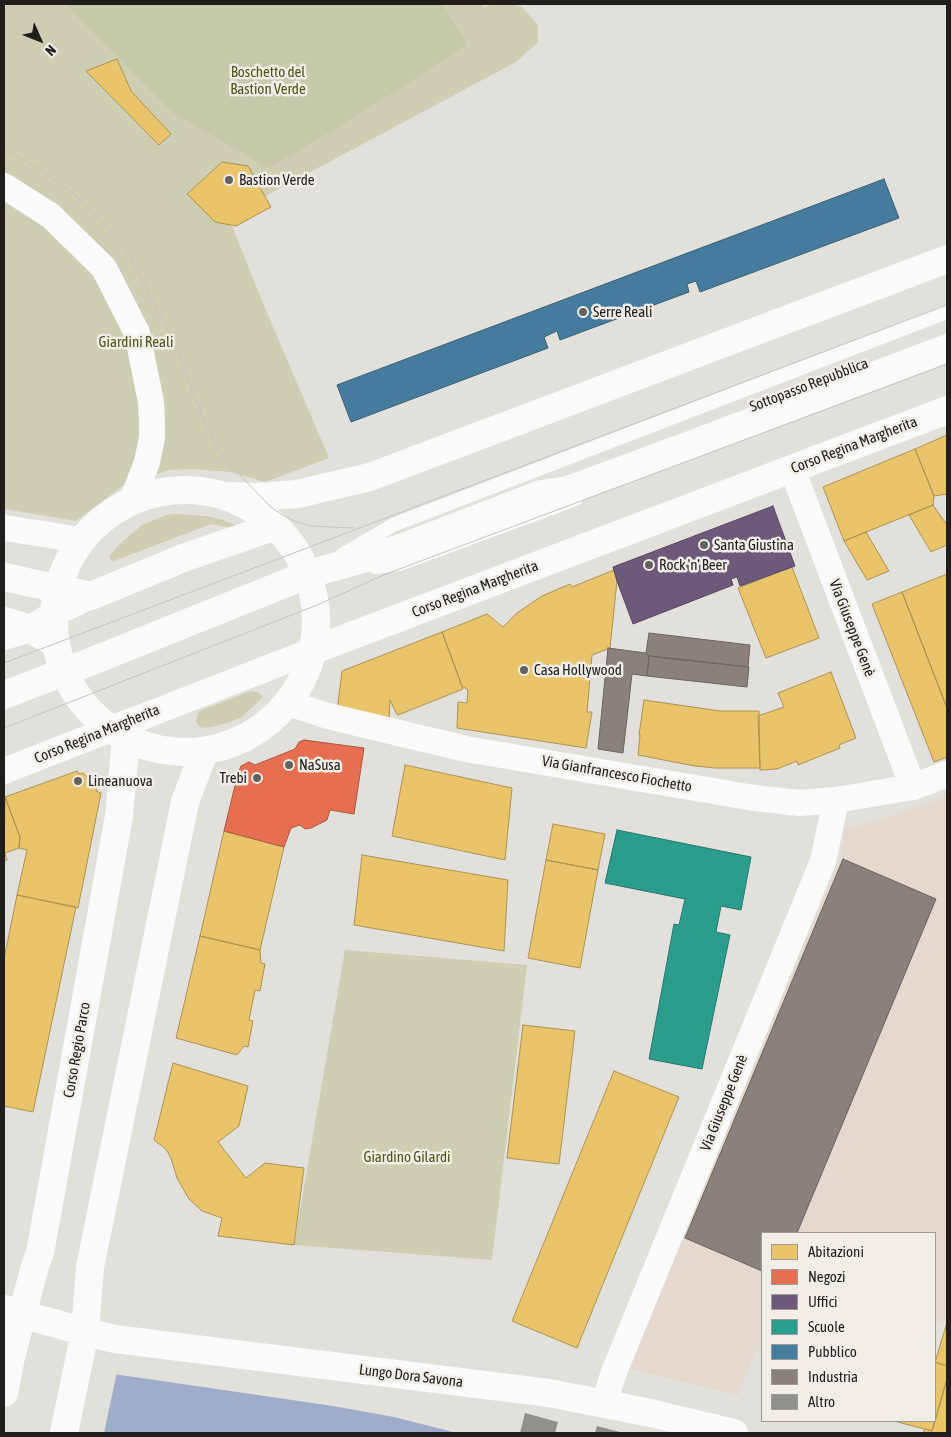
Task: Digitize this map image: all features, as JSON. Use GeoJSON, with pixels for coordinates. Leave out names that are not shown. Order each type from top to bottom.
{"type":"FeatureCollection","features":[{"type":"Feature","properties":{"kind":"main road"},"geometry":{"type":"LineString","coordinates":[[226,496],[246,504],[265,516],[287,534],[296,548],[309,574],[316,605],[314,650],[304,678],[288,703],[265,726],[236,743],[204,752],[164,752],[118,734],[92,716],[78,699],[63,672],[55,643],[53,624],[55,602],[81,540],[103,518],[132,501],[162,492],[194,490],[226,496],[256,497],[298,494],[370,477],[947,259]]}},
{"type":"Feature","properties":{"kind":"main road","name":"Sottopasso Repubblica"},"geometry":{"type":"LineString","coordinates":[[674,444],[947,333]]}},
{"type":"Feature","properties":{"kind":"main road","name":"Sottopasso Repubblica"},"geometry":{"type":"LineString","coordinates":[[674,444],[947,348]]}},
{"type":"Feature","properties":{"kind":"main road","name":"Corso Regina Margherita"},"geometry":{"type":"LineString","coordinates":[[314,650],[947,410]]}},
{"type":"Feature","properties":{"kind":"main road"},"geometry":{"type":"LineString","coordinates":[[4,695],[309,574],[398,548],[541,494],[568,490],[674,444]]}},
{"type":"Feature","properties":{"kind":"main road"},"geometry":{"type":"LineString","coordinates":[[4,577],[55,602],[91,596],[183,558],[276,526]]}},
{"type":"Feature","properties":{"kind":"main road"},"geometry":{"type":"LineString","coordinates":[[4,621],[30,629],[55,643]]}},
{"type":"Feature","properties":{"kind":"main road","name":"Corso Regio Parco"},"geometry":{"type":"LineString","coordinates":[[4,1393],[11,1357],[13,1311],[40,1253],[119,816],[118,734]]}},
{"type":"Feature","properties":{"kind":"main road"},"geometry":{"type":"LineString","coordinates":[[64,1433],[85,1332],[90,1267],[185,802],[204,752]]}},
{"type":"Feature","properties":{"kind":"main road","name":"Lungo Dora Savona"},"geometry":{"type":"LineString","coordinates":[[13,1311],[115,1339],[523,1389],[604,1403],[734,1433]]}},
{"type":"Feature","properties":{"kind":"street"},"geometry":{"type":"LineString","coordinates":[[4,186],[51,216],[104,268],[137,333],[152,402],[152,438],[147,462],[132,501]]}},
{"type":"Feature","properties":{"kind":"street","name":"Via Giuseppe Genè"},"geometry":{"type":"LineString","coordinates":[[792,469],[913,786]]}},
{"type":"Feature","properties":{"kind":"street"},"geometry":{"type":"LineString","coordinates":[[4,528],[81,540]]}},
{"type":"Feature","properties":{"kind":"street"},"geometry":{"type":"LineString","coordinates":[[4,637],[30,629],[55,602]]}},
{"type":"Feature","properties":{"kind":"street","name":"Corso Regina Margherita"},"geometry":{"type":"LineString","coordinates":[[4,771],[118,734],[314,650]]}},
{"type":"Feature","properties":{"kind":"street","name":"Via Gianfrancesco Fiochetto"},"geometry":{"type":"LineString","coordinates":[[288,703],[328,716],[476,750],[754,798],[800,803],[836,800],[913,786],[947,774]]}},
{"type":"Feature","properties":{"kind":"street","name":"Via Giuseppe Genè"},"geometry":{"type":"LineString","coordinates":[[604,1403],[614,1372],[823,861],[836,800]]}},
{"type":"Feature","properties":{"kind":"lane"},"geometry":{"type":"LineString","coordinates":[[309,574],[393,525],[947,312]]}},
{"type":"Feature","properties":{"kind":"lane"},"geometry":{"type":"LineString","coordinates":[[309,574],[400,564],[947,360]]}},
{"type":"Feature","properties":{"kind":"shaded area"},"geometry":{"type":"Polygon","coordinates":[[[947,796],[947,1323],[936,1320],[936,1232],[761,1232],[761,1349],[756,1351],[738,1395],[627,1368],[840,858],[845,829],[880,820],[947,796]]]}},
{"type":"Feature","properties":{"kind":"green space","name":"Giardini Reali"},"geometry":{"type":"Polygon","coordinates":[[[4,4],[482,4],[484,7],[494,4],[512,4],[522,7],[538,25],[538,42],[516,62],[228,216],[329,458],[265,482],[231,472],[193,469],[169,470],[124,485],[76,521],[4,509],[4,4]]]}},
{"type":"Feature","properties":{"kind":"green space","name":"Boschetto del Bastion Verde"},"geometry":{"type":"Polygon","coordinates":[[[65,4],[438,4],[445,8],[467,45],[347,122],[269,168],[173,113],[65,4]]]}},
{"type":"Feature","properties":{"kind":"green space"},"geometry":{"type":"Polygon","coordinates":[[[174,514],[205,516],[236,525],[232,529],[211,524],[114,561],[111,560],[109,557],[111,554],[142,525],[174,514]]]}},
{"type":"Feature","properties":{"kind":"green space"},"geometry":{"type":"Polygon","coordinates":[[[251,691],[259,693],[263,697],[242,717],[212,727],[201,728],[197,724],[199,711],[251,691]]]}},
{"type":"Feature","properties":{"kind":"green space","name":"Giardino Gilardi"},"geometry":{"type":"Polygon","coordinates":[[[345,950],[527,965],[492,1260],[294,1245],[345,950]]]}},
{"type":"Feature","properties":{"kind":"water"},"geometry":{"type":"Polygon","coordinates":[[[4,1358],[333,1406],[394,1417],[457,1433],[4,1433],[4,1358]]]}},
{"type":"Feature","properties":{"kind":"pier"},"geometry":{"type":"Polygon","coordinates":[[[4,1356],[117,1372],[104,1433],[4,1433],[4,1356]]]}},
{"type":"Feature","properties":{"kind":"building: Abitazioni"},"geometry":{"type":"Polygon","coordinates":[[[117,59],[131,91],[171,134],[159,145],[86,71],[117,59]]]}},
{"type":"Feature","properties":{"kind":"building: Abitazioni","name":"Bastion Verde"},"geometry":{"type":"Polygon","coordinates":[[[222,162],[248,166],[271,207],[236,226],[215,222],[187,194],[222,162]]]}},
{"type":"Feature","properties":{"kind":"building: Abitazioni"},"geometry":{"type":"Polygon","coordinates":[[[947,435],[947,494],[934,496],[915,449],[947,435]]]}},
{"type":"Feature","properties":{"kind":"building: Abitazioni"},"geometry":{"type":"Polygon","coordinates":[[[915,449],[934,496],[933,505],[844,541],[823,487],[915,449]]]}},
{"type":"Feature","properties":{"kind":"building: Abitazioni"},"geometry":{"type":"Polygon","coordinates":[[[933,505],[947,525],[947,545],[931,552],[909,515],[933,505]]]}},
{"type":"Feature","properties":{"kind":"building: Abitazioni"},"geometry":{"type":"Polygon","coordinates":[[[866,532],[889,571],[867,580],[844,541],[866,532]]]}},
{"type":"Feature","properties":{"kind":"building: Abitazioni"},"geometry":{"type":"Polygon","coordinates":[[[792,567],[819,638],[766,658],[738,588],[792,567]]]}},
{"type":"Feature","properties":{"kind":"building: Abitazioni","name":"Casa Hollywood"},"geometry":{"type":"Polygon","coordinates":[[[614,570],[617,581],[610,648],[592,655],[587,712],[592,712],[586,748],[457,728],[458,702],[467,703],[468,690],[462,686],[442,632],[487,614],[503,627],[517,613],[542,596],[570,584],[572,587],[614,570]]]}},
{"type":"Feature","properties":{"kind":"building: Abitazioni"},"geometry":{"type":"Polygon","coordinates":[[[947,574],[947,708],[902,592],[947,574]]]}},
{"type":"Feature","properties":{"kind":"building: Abitazioni"},"geometry":{"type":"Polygon","coordinates":[[[902,592],[947,708],[947,757],[934,762],[872,604],[902,592]]]}},
{"type":"Feature","properties":{"kind":"building: Abitazioni"},"geometry":{"type":"Polygon","coordinates":[[[442,632],[463,689],[398,715],[390,700],[389,719],[337,711],[342,671],[442,632]]]}},
{"type":"Feature","properties":{"kind":"building: Abitazioni"},"geometry":{"type":"Polygon","coordinates":[[[831,672],[856,738],[839,745],[840,748],[798,765],[797,761],[777,769],[760,770],[758,716],[784,707],[778,693],[831,672]]]}},
{"type":"Feature","properties":{"kind":"building: Abitazioni"},"geometry":{"type":"Polygon","coordinates":[[[644,700],[720,711],[759,711],[760,768],[695,766],[638,755],[644,700]]]}},
{"type":"Feature","properties":{"kind":"building: Abitazioni"},"geometry":{"type":"Polygon","coordinates":[[[405,765],[512,788],[505,860],[392,836],[405,765]]]}},
{"type":"Feature","properties":{"kind":"building: Abitazioni"},"geometry":{"type":"Polygon","coordinates":[[[77,771],[79,774],[83,773],[97,787],[96,791],[101,793],[78,908],[17,895],[27,850],[19,848],[20,837],[5,797],[77,771]]]}},
{"type":"Feature","properties":{"kind":"building: Abitazioni"},"geometry":{"type":"Polygon","coordinates":[[[5,797],[20,837],[19,848],[5,853],[7,860],[4,861],[5,797]]]}},
{"type":"Feature","properties":{"kind":"building: Abitazioni"},"geometry":{"type":"Polygon","coordinates":[[[553,824],[605,834],[598,870],[546,860],[553,824]]]}},
{"type":"Feature","properties":{"kind":"building: Abitazioni"},"geometry":{"type":"Polygon","coordinates":[[[224,831],[284,847],[260,950],[200,936],[224,831]]]}},
{"type":"Feature","properties":{"kind":"building: Abitazioni"},"geometry":{"type":"Polygon","coordinates":[[[362,855],[508,880],[504,951],[354,925],[362,855]]]}},
{"type":"Feature","properties":{"kind":"building: Abitazioni"},"geometry":{"type":"Polygon","coordinates":[[[546,860],[598,870],[580,968],[528,958],[546,860]]]}},
{"type":"Feature","properties":{"kind":"building: Abitazioni"},"geometry":{"type":"Polygon","coordinates":[[[17,895],[76,907],[33,1112],[4,1106],[4,959],[17,895]]]}},
{"type":"Feature","properties":{"kind":"building: Abitazioni"},"geometry":{"type":"Polygon","coordinates":[[[200,936],[260,950],[261,963],[265,964],[260,991],[255,990],[249,1020],[253,1021],[248,1047],[244,1046],[237,1055],[176,1038],[200,936]]]}},
{"type":"Feature","properties":{"kind":"building: Abitazioni"},"geometry":{"type":"Polygon","coordinates":[[[523,1025],[575,1031],[559,1164],[507,1158],[523,1025]]]}},
{"type":"Feature","properties":{"kind":"building: Abitazioni"},"geometry":{"type":"Polygon","coordinates":[[[173,1063],[248,1086],[239,1126],[218,1142],[246,1178],[265,1163],[304,1168],[294,1245],[218,1236],[222,1218],[202,1211],[189,1199],[177,1178],[166,1149],[154,1140],[173,1063]]]}},
{"type":"Feature","properties":{"kind":"building: Abitazioni"},"geometry":{"type":"Polygon","coordinates":[[[614,1071],[679,1097],[577,1348],[512,1321],[614,1071]]]}},
{"type":"Feature","properties":{"kind":"building: Abitazioni"},"geometry":{"type":"Polygon","coordinates":[[[946,1326],[947,1366],[936,1362],[946,1326]]]}},
{"type":"Feature","properties":{"kind":"building: Abitazioni"},"geometry":{"type":"Polygon","coordinates":[[[936,1362],[947,1366],[947,1379],[936,1418],[936,1362]]]}},
{"type":"Feature","properties":{"kind":"building: Abitazioni"},"geometry":{"type":"Polygon","coordinates":[[[947,1379],[947,1433],[923,1433],[925,1429],[932,1431],[947,1379]]]}},
{"type":"Feature","properties":{"kind":"building: Abitazioni"},"geometry":{"type":"Polygon","coordinates":[[[898,1422],[935,1422],[932,1431],[898,1422]]]}},
{"type":"Feature","properties":{"kind":"building: Negozi"},"geometry":{"type":"Polygon","coordinates":[[[304,740],[364,748],[354,814],[330,810],[327,820],[311,828],[305,829],[300,825],[291,828],[284,847],[224,831],[241,766],[249,762],[255,765],[295,749],[299,742],[304,740]]]}},
{"type":"Feature","properties":{"kind":"building: Uffici"},"geometry":{"type":"Polygon","coordinates":[[[773,506],[795,566],[740,586],[737,577],[731,579],[733,585],[633,624],[613,567],[773,506]]]}},
{"type":"Feature","properties":{"kind":"building: Scuole"},"geometry":{"type":"Polygon","coordinates":[[[617,830],[751,857],[741,910],[721,906],[716,932],[730,935],[702,1069],[649,1059],[674,924],[679,925],[685,899],[605,883],[617,830]]]}},
{"type":"Feature","properties":{"kind":"building: Pubblico","name":"Serre Reali"},"geometry":{"type":"Polygon","coordinates":[[[884,179],[899,218],[700,292],[696,281],[687,284],[689,292],[560,340],[557,331],[544,337],[548,348],[351,422],[337,385],[884,179]]]}},
{"type":"Feature","properties":{"kind":"building: Industria"},"geometry":{"type":"Polygon","coordinates":[[[649,633],[750,645],[748,667],[649,656],[646,653],[649,633]]]}},
{"type":"Feature","properties":{"kind":"building: Industria"},"geometry":{"type":"Polygon","coordinates":[[[608,648],[646,653],[649,656],[647,676],[632,674],[623,753],[598,749],[608,648]]]}},
{"type":"Feature","properties":{"kind":"building: Industria"},"geometry":{"type":"Polygon","coordinates":[[[649,656],[749,667],[747,687],[647,676],[649,656]]]}},
{"type":"Feature","properties":{"kind":"building: Industria"},"geometry":{"type":"Polygon","coordinates":[[[843,859],[936,899],[797,1232],[761,1232],[761,1271],[685,1238],[843,859]]]}},
{"type":"Feature","properties":{"kind":"building: Altro"},"geometry":{"type":"Polygon","coordinates":[[[525,1413],[558,1422],[555,1433],[520,1433],[525,1413]]]}},
{"type":"Feature","properties":{"kind":"building: Altro"},"geometry":{"type":"Polygon","coordinates":[[[597,1426],[624,1433],[595,1433],[597,1426]]]}},
{"type":"Feature","properties":{"kind":"tram line"},"geometry":{"type":"LineString","coordinates":[[4,149],[39,169],[73,193],[102,221],[127,252],[165,323],[217,448],[230,465],[271,507],[294,521],[311,526],[354,528]]}},
{"type":"Feature","properties":{"kind":"tram line"},"geometry":{"type":"LineString","coordinates":[[4,663],[947,305]]}},
{"type":"Feature","properties":{"kind":"tram line"},"geometry":{"type":"LineString","coordinates":[[4,728],[317,605],[386,574],[947,364]]}},
{"type":"Feature","properties":{"kind":"place","name":"Bastion Verde"},"geometry":{"type":"Point","coordinates":[229,180]}},
{"type":"Feature","properties":{"kind":"place","name":"Serre Reali"},"geometry":{"type":"Point","coordinates":[583,312]}},
{"type":"Feature","properties":{"kind":"place","name":"Santa Giustina"},"geometry":{"type":"Point","coordinates":[704,545]}},
{"type":"Feature","properties":{"kind":"place","name":"Rock 'n' Beer"},"geometry":{"type":"Point","coordinates":[649,565]}},
{"type":"Feature","properties":{"kind":"place","name":"Casa Hollywood"},"geometry":{"type":"Point","coordinates":[524,670]}},
{"type":"Feature","properties":{"kind":"place","name":"NaSusa"},"geometry":{"type":"Point","coordinates":[289,765]}},
{"type":"Feature","properties":{"kind":"place","name":"Trebi"},"geometry":{"type":"Point","coordinates":[257,778]}},
{"type":"Feature","properties":{"kind":"place","name":"Lineanuova"},"geometry":{"type":"Point","coordinates":[78,781]}}]}
